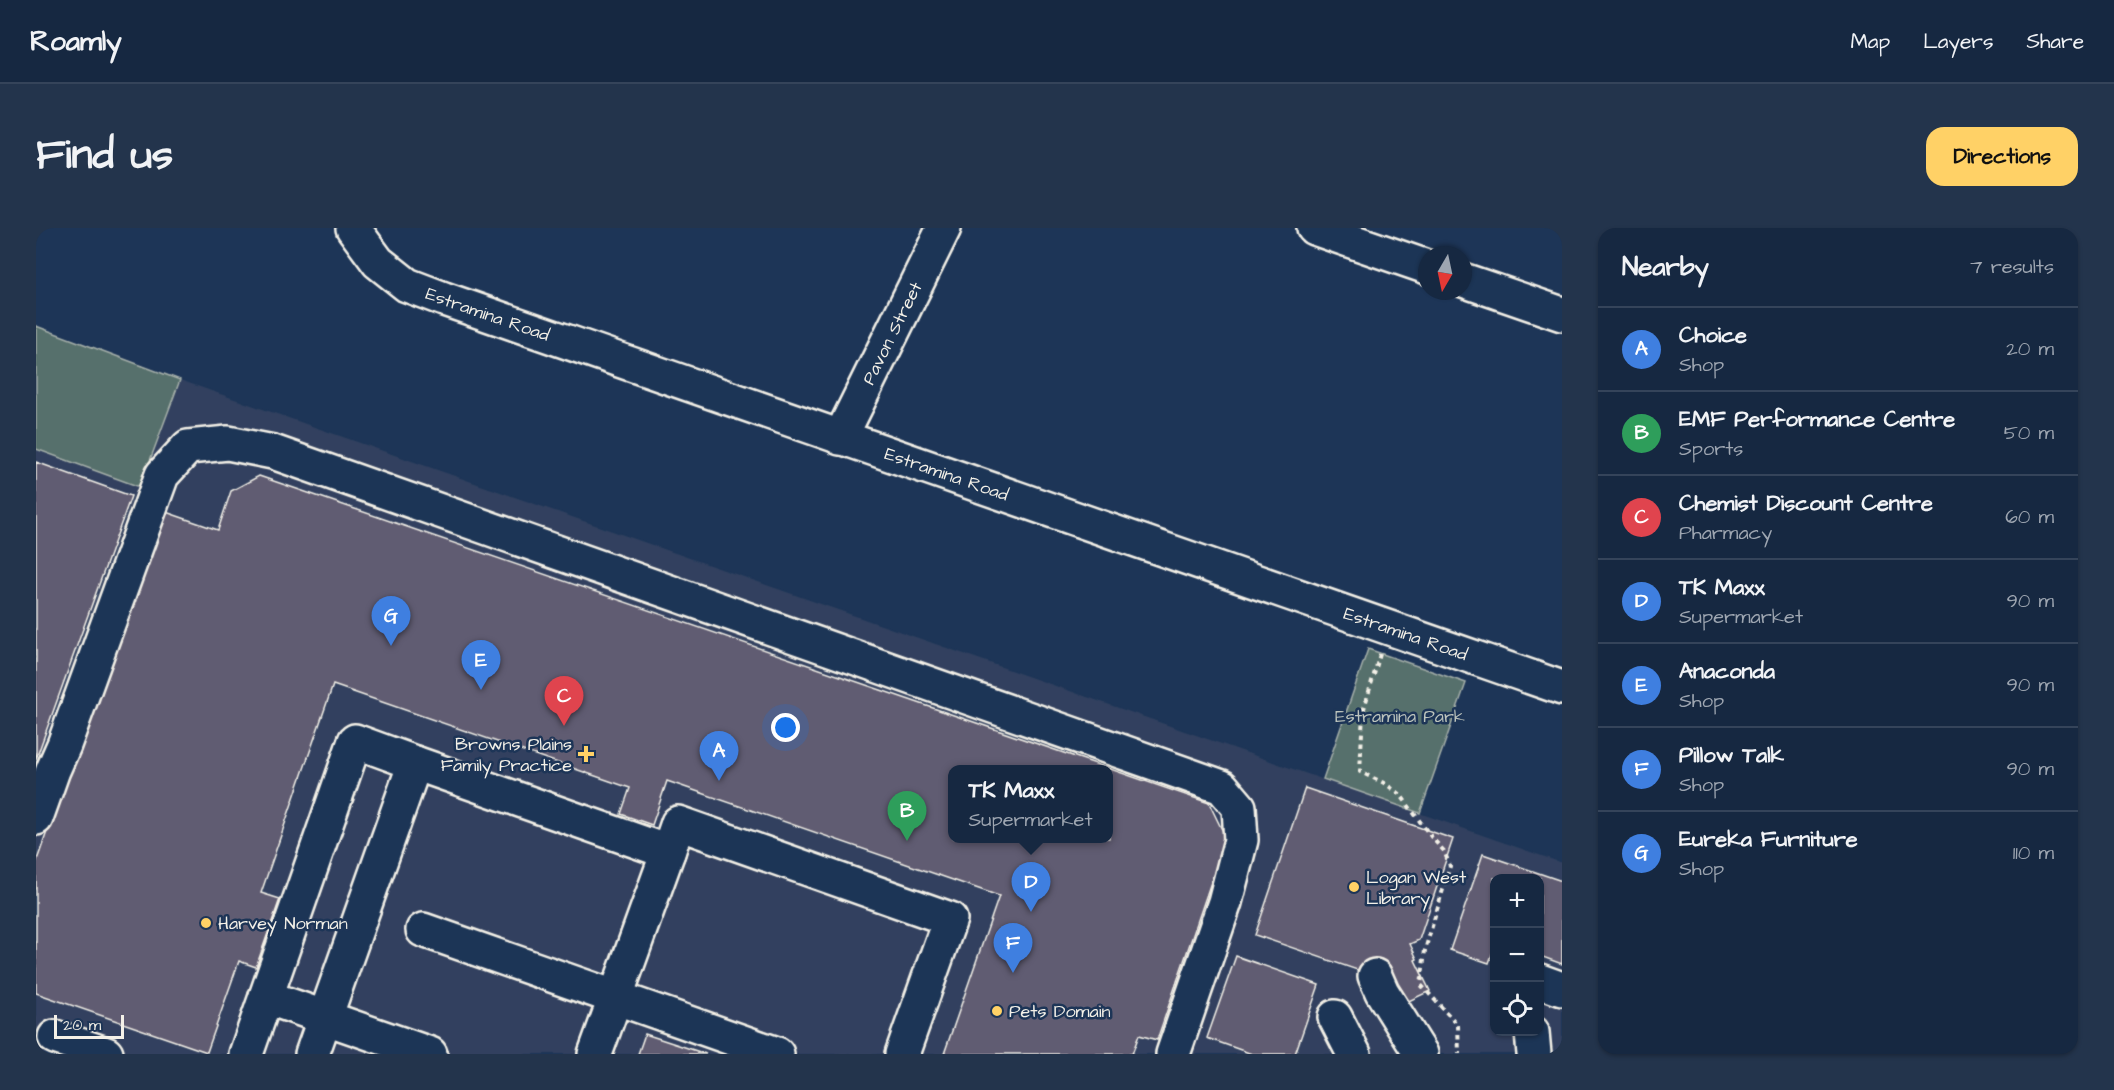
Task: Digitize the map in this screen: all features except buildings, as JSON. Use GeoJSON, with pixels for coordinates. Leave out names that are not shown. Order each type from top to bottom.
{"type":"FeatureCollection","features":[{"type":"Feature","properties":{"kind":"street","name":"Estramina Road"},"geometry":{"type":"LineString","coordinates":[[353,228],[378,262],[407,285],[840,438],[1562,688]]}},
{"type":"Feature","properties":{"kind":"street","name":"Pavon Street"},"geometry":{"type":"LineString","coordinates":[[840,438],[944,228]]}},
{"type":"Feature","properties":{"kind":"street"},"geometry":{"type":"LineString","coordinates":[[1314,228],[1418,264]]}},
{"type":"Feature","properties":{"kind":"street"},"geometry":{"type":"LineString","coordinates":[[1472,283],[1562,314]]}},
{"type":"Feature","properties":{"kind":"street"},"geometry":{"type":"LineString","coordinates":[[36,818],[162,475],[188,447],[228,443],[273,452],[1222,787],[1239,807],[1241,840],[1225,902],[1173,1054]]}},
{"type":"Feature","properties":{"kind":"street"},"geometry":{"type":"LineString","coordinates":[[246,1054],[355,741],[668,852]]}},
{"type":"Feature","properties":{"kind":"street"},"geometry":{"type":"LineString","coordinates":[[312,1054],[415,763]]}},
{"type":"Feature","properties":{"kind":"street"},"geometry":{"type":"LineString","coordinates":[[595,1054],[678,823],[950,919],[902,1054]]}},
{"type":"Feature","properties":{"kind":"street"},"geometry":{"type":"LineString","coordinates":[[423,930],[777,1054]]}},
{"type":"Feature","properties":{"kind":"street"},"geometry":{"type":"LineString","coordinates":[[1375,976],[1382,993],[1421,1054]]}},
{"type":"Feature","properties":{"kind":"street"},"geometry":{"type":"LineString","coordinates":[[1542,982],[1562,989]]}},
{"type":"Feature","properties":{"kind":"street"},"geometry":{"type":"LineString","coordinates":[[266,996],[430,1054]]}},
{"type":"Feature","properties":{"kind":"street"},"geometry":{"type":"LineString","coordinates":[[1335,1017],[1354,1054]]}},
{"type":"Feature","properties":{"kind":"street"},"geometry":{"type":"LineString","coordinates":[[1532,1036],[1534,1054]]}},
{"type":"Feature","properties":{"kind":"street"},"geometry":{"type":"LineString","coordinates":[[55,1037],[106,1054]]}},
{"type":"Feature","properties":{"kind":"path"},"geometry":{"type":"LineString","coordinates":[[1389,628],[1374,669],[1363,712],[1360,772],[1384,783],[1400,794],[1444,851],[1450,866],[1425,950],[1421,985],[1458,1025],[1459,1054]]}},
{"type":"Feature","properties":{"kind":"shaded area"},"geometry":{"type":"Polygon","coordinates":[[[180,380],[1562,863],[1562,1054],[36,1054],[36,449],[140,487],[180,380]]]}},
{"type":"Feature","properties":{"kind":"green space"},"geometry":{"type":"Polygon","coordinates":[[[36,326],[180,380],[140,487],[36,449],[36,326]]]}},
{"type":"Feature","properties":{"kind":"green space","name":"Estramina Park"},"geometry":{"type":"Polygon","coordinates":[[[1368,649],[1466,683],[1420,813],[1323,779],[1368,649]]]}},
{"type":"Feature","properties":{"kind":"place","name":"Eureka Furniture"},"geometry":{"type":"Point","coordinates":[391,646]}},
{"type":"Feature","properties":{"kind":"place","name":"Anaconda"},"geometry":{"type":"Point","coordinates":[481,690]}},
{"type":"Feature","properties":{"kind":"place","name":"Chemist Discount Centre"},"geometry":{"type":"Point","coordinates":[564,726]}},
{"type":"Feature","properties":{"kind":"place","name":"Browns Plains Family Practice"},"geometry":{"type":"Point","coordinates":[586,754]}},
{"type":"Feature","properties":{"kind":"place","name":"Choice"},"geometry":{"type":"Point","coordinates":[719,781]}},
{"type":"Feature","properties":{"kind":"place","name":"EMF Performance Centre"},"geometry":{"type":"Point","coordinates":[907,841]}},
{"type":"Feature","properties":{"kind":"place","name":"Logan West Library"},"geometry":{"type":"Point","coordinates":[1354,887]}},
{"type":"Feature","properties":{"kind":"place","name":"TK Maxx"},"geometry":{"type":"Point","coordinates":[1031,912]}},
{"type":"Feature","properties":{"kind":"place","name":"Harvey Norman"},"geometry":{"type":"Point","coordinates":[206,923]}},
{"type":"Feature","properties":{"kind":"place","name":"Pillow Talk"},"geometry":{"type":"Point","coordinates":[1013,973]}},
{"type":"Feature","properties":{"kind":"place","name":"Pets Domain"},"geometry":{"type":"Point","coordinates":[997,1011]}}]}
